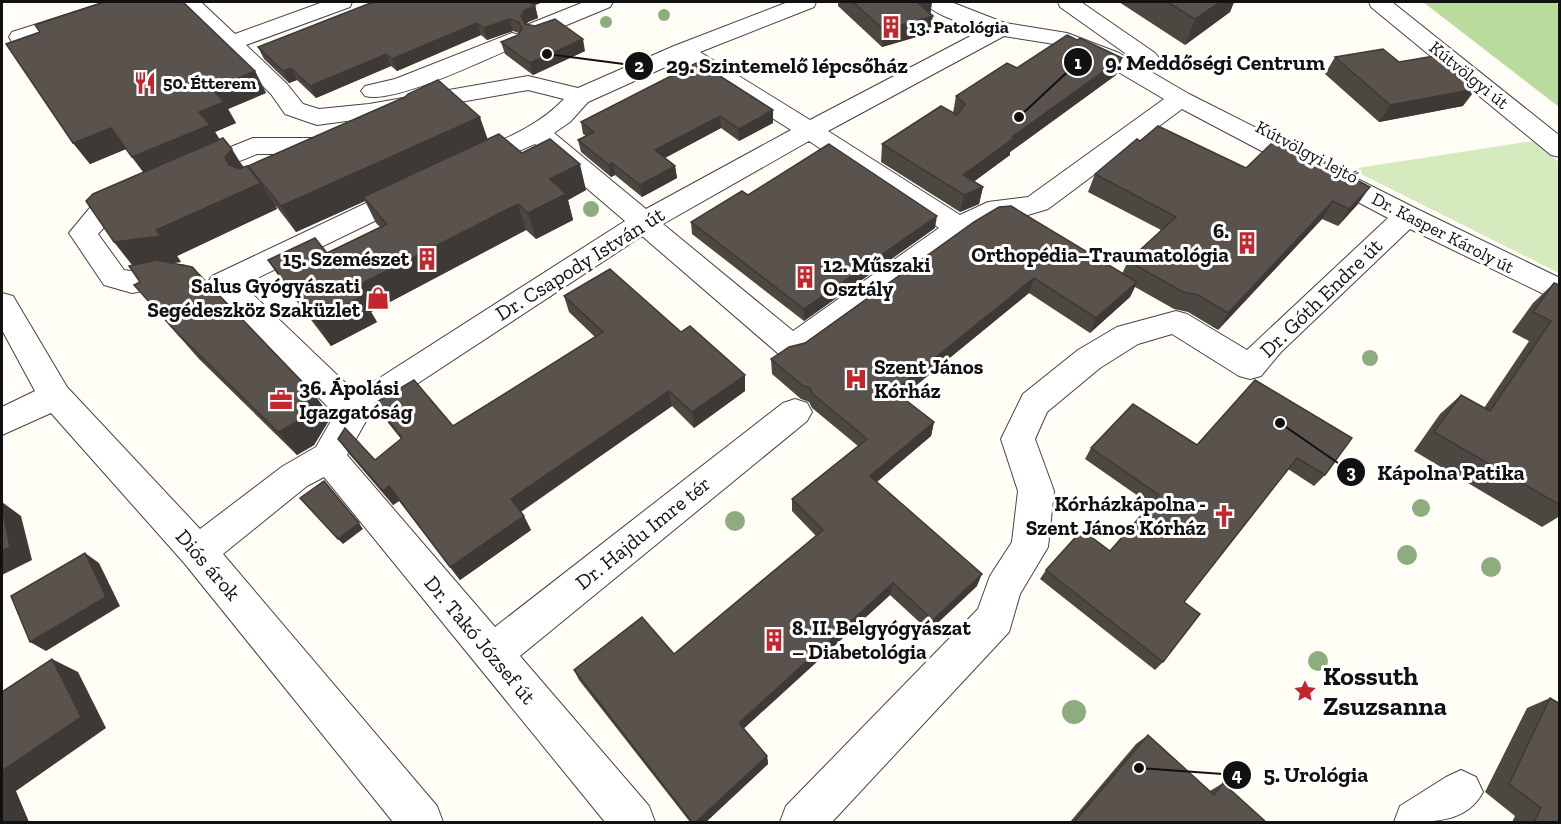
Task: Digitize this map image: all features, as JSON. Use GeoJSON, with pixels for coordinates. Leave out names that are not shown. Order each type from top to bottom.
{"type":"FeatureCollection","features":[{"type":"Feature","properties":{"kind":"street"},"geometry":{"type":"LineString","coordinates":[[20,37],[126,2]]}},
{"type":"Feature","properties":{"kind":"street"},"geometry":{"type":"LineString","coordinates":[[189,2],[279,89],[294,109],[317,117],[369,111],[528,82],[561,90],[579,98]]}},
{"type":"Feature","properties":{"kind":"street"},"geometry":{"type":"LineString","coordinates":[[230,43],[342,2]]}},
{"type":"Feature","properties":{"kind":"street"},"geometry":{"type":"LineString","coordinates":[[537,29],[602,2]]}},
{"type":"Feature","properties":{"kind":"street"},"geometry":{"type":"LineString","coordinates":[[222,283],[538,133],[561,117],[579,98],[682,51],[806,2]]}},
{"type":"Feature","properties":{"kind":"street","name":"Dr. Kasper Károly út"},"geometry":{"type":"LineString","coordinates":[[935,2],[959,14],[1001,28],[1059,38],[1088,47],[1180,99],[1407,216],[1560,291]]}},
{"type":"Feature","properties":{"kind":"street","name":"Kútvölgyi lejtő"},"geometry":{"type":"LineString","coordinates":[[1068,2],[1173,77],[1243,119],[1351,176],[1560,279]]}},
{"type":"Feature","properties":{"kind":"street","name":"Kútvölgyi út"},"geometry":{"type":"LineString","coordinates":[[1379,2],[1560,149]]}},
{"type":"Feature","properties":{"kind":"street"},"geometry":{"type":"LineString","coordinates":[[717,15],[692,27],[680,38],[682,51],[809,130],[959,228]]}},
{"type":"Feature","properties":{"kind":"street","name":"Dr. Csapody István út"},"geometry":{"type":"LineString","coordinates":[[198,552],[295,476],[327,457],[354,412],[392,384],[644,222],[809,130],[1001,28]]}},
{"type":"Feature","properties":{"kind":"street"},"geometry":{"type":"LineString","coordinates":[[279,89],[293,91],[312,101],[375,91],[403,84],[512,40]]}},
{"type":"Feature","properties":{"kind":"street"},"geometry":{"type":"LineString","coordinates":[[287,170],[454,95]]}},
{"type":"Feature","properties":{"kind":"street"},"geometry":{"type":"LineString","coordinates":[[538,133],[792,348],[959,228],[988,211],[1022,208],[1038,203],[1180,99]]}},
{"type":"Feature","properties":{"kind":"street"},"geometry":{"type":"LineString","coordinates":[[339,146],[253,146],[103,211],[83,233],[114,278],[132,282],[177,273],[222,283],[354,412]]}},
{"type":"Feature","properties":{"kind":"street","name":"Dr. Góth Endre út"},"geometry":{"type":"LineString","coordinates":[[802,822],[995,619],[1003,588],[1030,547],[1036,491],[1018,439],[1035,404],[1089,358],[1128,335],[1176,322],[1250,367],[1270,344],[1407,216]]}},
{"type":"Feature","properties":{"kind":"street","name":"Diós árok"},"geometry":{"type":"LineString","coordinates":[[2,304],[55,396],[198,552],[421,822]]}},
{"type":"Feature","properties":{"kind":"street"},"geometry":{"type":"LineString","coordinates":[[2,422],[55,396]]}},
{"type":"Feature","properties":{"kind":"street","name":"Dr. Hajdu Imre tér"},"geometry":{"type":"LineString","coordinates":[[492,654],[795,412]]}},
{"type":"Feature","properties":{"kind":"street","name":"Dr. Takó József út"},"geometry":{"type":"LineString","coordinates":[[327,457],[633,822]]}},
{"type":"Feature","properties":{"kind":"street"},"geometry":{"type":"LineString","coordinates":[[1416,822],[1461,792]]}},
{"type":"Feature","properties":{"kind":"green space"},"geometry":{"type":"Polygon","coordinates":[[[1423,2],[1555,2],[1560,6],[1559,107],[1423,2]]]}},
{"type":"Feature","properties":{"kind":"green space"},"geometry":{"type":"Polygon","coordinates":[[[1533,141],[1559,162],[1559,273],[1351,169],[1533,141]]]}},
{"type":"Feature","properties":{"kind":"building","name":"50. Étterem"},"geometry":{"type":"Polygon","coordinates":[[[104,2],[183,2],[255,71],[212,89],[224,102],[199,112],[210,125],[132,157],[111,128],[73,143],[6,44],[40,32],[35,25],[104,2]]]}},
{"type":"Feature","properties":{"kind":"building"},"geometry":{"type":"Polygon","coordinates":[[[373,2],[529,2],[535,6],[525,10],[521,16],[525,24],[535,26],[555,19],[583,39],[530,63],[501,42],[518,35],[522,29],[519,22],[509,19],[484,28],[477,23],[392,59],[386,54],[310,86],[291,68],[283,71],[258,47],[373,2]]]}},
{"type":"Feature","properties":{"kind":"building"},"geometry":{"type":"Polygon","coordinates":[[[853,2],[925,2],[918,3],[933,16],[884,30],[853,2]]]}},
{"type":"Feature","properties":{"kind":"building"},"geometry":{"type":"Polygon","coordinates":[[[1167,2],[1220,2],[1195,19],[1167,2]]]}},
{"type":"Feature","properties":{"kind":"building"},"geometry":{"type":"Polygon","coordinates":[[[1067,35],[1077,40],[1080,38],[1122,58],[963,175],[983,187],[964,195],[882,144],[941,106],[957,115],[965,104],[956,96],[1007,63],[1017,68],[1067,35]]]}},
{"type":"Feature","properties":{"kind":"building"},"geometry":{"type":"Polygon","coordinates":[[[1383,49],[1399,62],[1434,56],[1476,89],[1390,105],[1335,57],[1383,49]]]}},
{"type":"Feature","properties":{"kind":"building"},"geometry":{"type":"Polygon","coordinates":[[[698,62],[773,110],[739,129],[720,116],[655,150],[675,166],[640,185],[612,163],[609,165],[578,140],[594,132],[581,122],[698,62]]]}},
{"type":"Feature","properties":{"kind":"building"},"geometry":{"type":"Polygon","coordinates":[[[438,80],[480,117],[281,206],[248,166],[405,97],[438,80]]]}},
{"type":"Feature","properties":{"kind":"building","name":"6. Orthopédia–Traumatológia"},"geometry":{"type":"Polygon","coordinates":[[[1158,126],[1246,168],[1274,141],[1291,149],[1293,147],[1370,187],[1349,209],[1333,201],[1228,313],[1198,295],[1183,292],[1128,261],[1176,217],[1095,174],[1137,139],[1140,141],[1158,126]]]}},
{"type":"Feature","properties":{"kind":"building"},"geometry":{"type":"Polygon","coordinates":[[[499,134],[522,153],[550,139],[580,164],[550,179],[566,194],[528,213],[518,204],[355,287],[363,296],[315,321],[268,260],[315,238],[327,253],[387,224],[363,197],[499,134]]]}},
{"type":"Feature","properties":{"kind":"building"},"geometry":{"type":"Polygon","coordinates":[[[223,138],[232,149],[225,157],[229,165],[239,169],[247,166],[261,183],[156,230],[161,236],[114,242],[86,201],[93,194],[223,138]]]}},
{"type":"Feature","properties":{"kind":"building","name":"12. Műszaki Osztály"},"geometry":{"type":"Polygon","coordinates":[[[829,144],[937,216],[804,309],[691,222],[742,191],[748,195],[829,144]]]}},
{"type":"Feature","properties":{"kind":"building"},"geometry":{"type":"Polygon","coordinates":[[[1011,206],[1137,282],[1096,318],[1034,278],[894,391],[934,422],[870,476],[982,574],[933,620],[893,583],[739,723],[767,756],[696,822],[692,822],[574,670],[642,617],[674,654],[823,530],[792,499],[867,439],[813,394],[810,388],[802,385],[771,359],[789,347],[805,343],[974,222],[999,207],[1011,206]]]}},
{"type":"Feature","properties":{"kind":"building"},"geometry":{"type":"Polygon","coordinates":[[[156,260],[192,267],[313,393],[296,422],[278,432],[178,334],[134,285],[140,282],[129,266],[156,260]]]}},
{"type":"Feature","properties":{"kind":"building"},"geometry":{"type":"Polygon","coordinates":[[[610,269],[681,332],[690,326],[745,375],[692,412],[669,391],[511,499],[524,516],[450,567],[389,486],[383,491],[338,439],[345,428],[375,460],[402,438],[375,403],[414,380],[453,426],[603,332],[564,296],[610,269]]]}},
{"type":"Feature","properties":{"kind":"building"},"geometry":{"type":"Polygon","coordinates":[[[1554,283],[1560,285],[1560,505],[1434,432],[1461,395],[1490,411],[1551,321],[1533,312],[1554,283]]]}},
{"type":"Feature","properties":{"kind":"building"},"geometry":{"type":"Polygon","coordinates":[[[1255,380],[1352,438],[1325,475],[1297,458],[1184,602],[1200,614],[1163,662],[1046,570],[1082,530],[1110,551],[1159,495],[1091,448],[1133,404],[1197,445],[1255,380]]]}},
{"type":"Feature","properties":{"kind":"building"},"geometry":{"type":"Polygon","coordinates":[[[324,481],[359,523],[338,539],[300,498],[324,481]]]}},
{"type":"Feature","properties":{"kind":"building"},"geometry":{"type":"Polygon","coordinates":[[[2,507],[10,547],[2,551],[2,507]]]}},
{"type":"Feature","properties":{"kind":"building"},"geometry":{"type":"Polygon","coordinates":[[[85,553],[106,597],[30,642],[11,596],[85,553]]]}},
{"type":"Feature","properties":{"kind":"building"},"geometry":{"type":"Polygon","coordinates":[[[52,659],[81,717],[2,771],[2,692],[52,659]]]}},
{"type":"Feature","properties":{"kind":"building"},"geometry":{"type":"Polygon","coordinates":[[[1550,698],[1560,704],[1560,822],[1534,822],[1541,808],[1509,784],[1550,698]]]}},
{"type":"Feature","properties":{"kind":"building"},"geometry":{"type":"Polygon","coordinates":[[[1148,735],[1214,795],[1223,783],[1266,822],[1074,822],[1148,735]]]}},
{"type":"Feature","properties":{"kind":"place","name":"13. Patológia"},"geometry":{"type":"Point","coordinates":[891,27]}},
{"type":"Feature","properties":{"kind":"place","name":"29. Szintemelő lépcsőház"},"geometry":{"type":"Point","coordinates":[547,54]}},
{"type":"Feature","properties":{"kind":"place","name":"50. Étterem"},"geometry":{"type":"Point","coordinates":[145,83]}},
{"type":"Feature","properties":{"kind":"place","name":"9. Meddőségi Centrum"},"geometry":{"type":"Point","coordinates":[1019,117]}},
{"type":"Feature","properties":{"kind":"place","name":"6. Orthopédia–Traumatológia"},"geometry":{"type":"Point","coordinates":[1247,243]}},
{"type":"Feature","properties":{"kind":"place","name":"15. Szemészet"},"geometry":{"type":"Point","coordinates":[427,259]}},
{"type":"Feature","properties":{"kind":"place","name":"12. Műszaki Osztály"},"geometry":{"type":"Point","coordinates":[805,277]}},
{"type":"Feature","properties":{"kind":"place","name":"Salus Gyógyászati Segédeszköz Szaküzlet"},"geometry":{"type":"Point","coordinates":[378,298]}},
{"type":"Feature","properties":{"kind":"place","name":"Szent János Kórház"},"geometry":{"type":"Point","coordinates":[856,379]}},
{"type":"Feature","properties":{"kind":"place","name":"36. Ápolási Igazgatóság"},"geometry":{"type":"Point","coordinates":[281,400]}},
{"type":"Feature","properties":{"kind":"place","name":"Kápolna Patika"},"geometry":{"type":"Point","coordinates":[1280,423]}},
{"type":"Feature","properties":{"kind":"place","name":"Kórházkápolna - Szent János Kórház"},"geometry":{"type":"Point","coordinates":[1224,516]}},
{"type":"Feature","properties":{"kind":"place","name":"8. II. Belgyógyászat – Diabetológia"},"geometry":{"type":"Point","coordinates":[774,640]}},
{"type":"Feature","properties":{"kind":"place","name":"Kossuth Zsuzsanna"},"geometry":{"type":"Point","coordinates":[1305,691]}},
{"type":"Feature","properties":{"kind":"place","name":"5. Urológia"},"geometry":{"type":"Point","coordinates":[1139,768]}}]}
